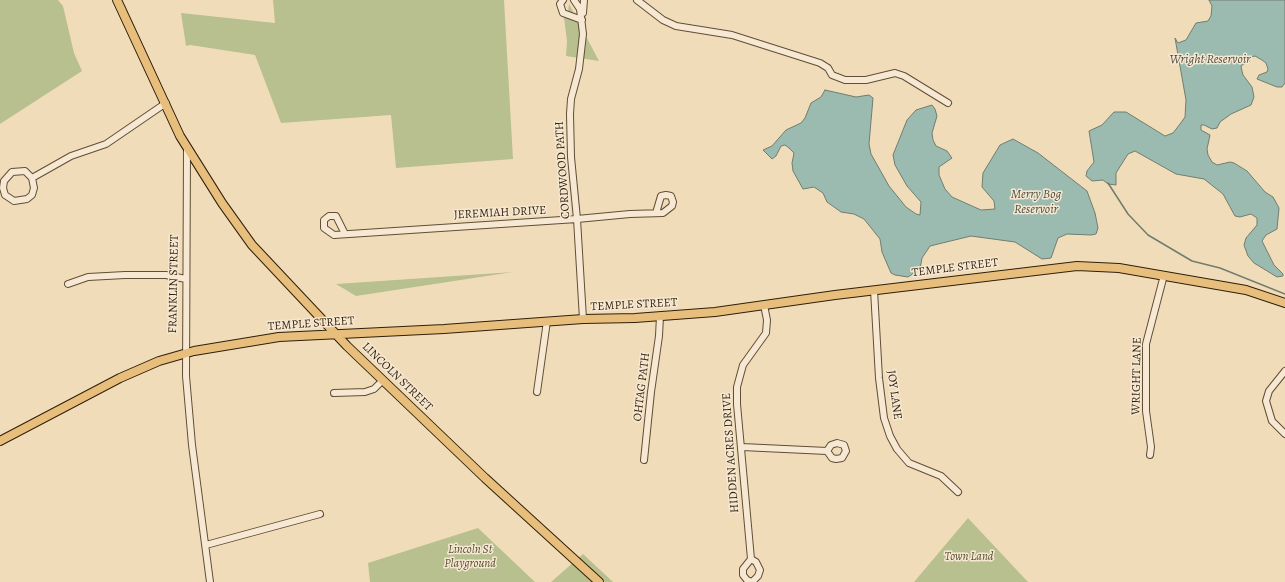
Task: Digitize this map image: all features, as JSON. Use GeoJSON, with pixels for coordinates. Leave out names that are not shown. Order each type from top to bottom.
{"type":"FeatureCollection","features":[{"type":"Feature","properties":{"kind":"main road","name":"FRANKLIN STREET"},"geometry":{"type":"LineString","coordinates":[[117,0],[188,149]]}},
{"type":"Feature","properties":{"kind":"main road","name":"LINCOLN STREET"},"geometry":{"type":"LineString","coordinates":[[188,149],[222,204],[252,245],[334,333],[490,483],[599,582]]}},
{"type":"Feature","properties":{"kind":"main road","name":"TEMPLE STREET"},"geometry":{"type":"LineString","coordinates":[[0,441],[125,376],[150,365],[186,353],[279,337],[715,312],[874,290],[1077,266],[1119,268],[1164,275],[1246,290],[1285,303]]}},
{"type":"Feature","properties":{"kind":"street"},"geometry":{"type":"LineString","coordinates":[[563,0],[560,6],[563,13],[582,20],[584,0]]}},
{"type":"Feature","properties":{"kind":"street","name":"CORDWOOD PATH"},"geometry":{"type":"LineString","coordinates":[[574,0],[579,6],[582,20],[582,52],[571,99],[570,114],[571,157],[577,219],[583,319]]}},
{"type":"Feature","properties":{"kind":"street"},"geometry":{"type":"LineString","coordinates":[[637,0],[664,20],[676,26],[732,35],[820,62],[828,68],[832,74],[845,80],[866,80],[895,73],[904,76],[948,103]]}},
{"type":"Feature","properties":{"kind":"street"},"geometry":{"type":"LineString","coordinates":[[32,178],[72,156],[106,144],[166,103]]}},
{"type":"Feature","properties":{"kind":"street","name":"FRANKLIN STREET"},"geometry":{"type":"LineString","coordinates":[[188,149],[186,353],[192,445],[210,582]]}},
{"type":"Feature","properties":{"kind":"street"},"geometry":{"type":"LineString","coordinates":[[25,171],[32,178],[34,188],[32,195],[27,199],[14,201],[5,194],[3,188],[4,181],[12,172],[25,171]]}},
{"type":"Feature","properties":{"kind":"street","name":"JEREMIAH DRIVE"},"geometry":{"type":"LineString","coordinates":[[345,234],[656,213]]}},
{"type":"Feature","properties":{"kind":"street"},"geometry":{"type":"LineString","coordinates":[[68,284],[88,278],[132,275],[166,275],[186,279]]}},
{"type":"Feature","properties":{"kind":"street","name":"WRIGHT LANE"},"geometry":{"type":"LineString","coordinates":[[1150,455],[1151,447],[1146,411],[1146,344],[1164,275]]}},
{"type":"Feature","properties":{"kind":"street","name":"JOY LANE"},"geometry":{"type":"LineString","coordinates":[[874,290],[879,378],[884,418],[890,436],[896,449],[909,463],[941,476],[958,492]]}},
{"type":"Feature","properties":{"kind":"street","name":"HIDDEN ACRES DRIVE"},"geometry":{"type":"LineString","coordinates":[[751,559],[737,404],[738,382],[743,365],[766,333],[767,320],[764,305]]}},
{"type":"Feature","properties":{"kind":"street","name":"OHTAG PATH"},"geometry":{"type":"LineString","coordinates":[[644,460],[651,392],[659,336],[660,316]]}},
{"type":"Feature","properties":{"kind":"street"},"geometry":{"type":"LineString","coordinates":[[537,392],[547,321]]}},
{"type":"Feature","properties":{"kind":"street"},"geometry":{"type":"LineString","coordinates":[[1285,371],[1269,391],[1266,401],[1272,421],[1285,434]]}},
{"type":"Feature","properties":{"kind":"street"},"geometry":{"type":"LineString","coordinates":[[334,393],[365,392],[374,389],[383,380]]}},
{"type":"Feature","properties":{"kind":"street"},"geometry":{"type":"LineString","coordinates":[[742,447],[827,451]]}},
{"type":"Feature","properties":{"kind":"street"},"geometry":{"type":"LineString","coordinates":[[206,545],[320,514]]}},
{"type":"Feature","properties":{"kind":"green space"},"geometry":{"type":"Polygon","coordinates":[[[0,0],[58,0],[63,6],[74,53],[82,71],[0,124],[0,0]]]}},
{"type":"Feature","properties":{"kind":"green space"},"geometry":{"type":"Polygon","coordinates":[[[273,0],[504,0],[513,159],[396,168],[391,115],[281,123],[255,55],[190,45],[186,46],[181,13],[275,23],[273,0]]]}},
{"type":"Feature","properties":{"kind":"green space"},"geometry":{"type":"Polygon","coordinates":[[[569,4],[599,61],[566,56],[567,41],[564,18],[568,11],[569,4]]]}},
{"type":"Feature","properties":{"kind":"green space"},"geometry":{"type":"Polygon","coordinates":[[[513,272],[356,296],[336,284],[425,278],[513,272]]]}},
{"type":"Feature","properties":{"kind":"green space","name":"Town Land"},"geometry":{"type":"Polygon","coordinates":[[[968,518],[1028,582],[914,582],[968,518]]]}},
{"type":"Feature","properties":{"kind":"green space","name":"Lincoln St Playground"},"geometry":{"type":"Polygon","coordinates":[[[478,528],[535,582],[370,582],[368,563],[478,528]]]}},
{"type":"Feature","properties":{"kind":"green space"},"geometry":{"type":"Polygon","coordinates":[[[583,554],[613,582],[551,582],[583,554]]]}},
{"type":"Feature","properties":{"kind":"water","name":"Wright Reservoir"},"geometry":{"type":"Polygon","coordinates":[[[1209,0],[1285,0],[1285,83],[1282,87],[1277,87],[1257,79],[1259,75],[1267,72],[1268,69],[1266,63],[1262,60],[1255,56],[1251,57],[1249,62],[1241,67],[1243,75],[1252,87],[1254,97],[1251,105],[1231,114],[1220,122],[1217,128],[1212,129],[1201,125],[1201,130],[1210,135],[1207,149],[1208,155],[1212,162],[1217,165],[1230,162],[1234,163],[1247,171],[1265,192],[1273,197],[1279,208],[1277,229],[1266,235],[1262,241],[1274,265],[1283,274],[1283,276],[1277,277],[1254,263],[1248,256],[1244,245],[1246,238],[1257,225],[1257,218],[1251,214],[1240,217],[1235,216],[1223,194],[1204,179],[1176,174],[1135,151],[1128,154],[1116,173],[1116,185],[1108,184],[1103,180],[1092,181],[1086,176],[1087,171],[1094,162],[1089,131],[1102,125],[1114,112],[1126,112],[1165,136],[1173,133],[1185,117],[1186,100],[1175,38],[1178,43],[1186,40],[1196,23],[1208,21],[1211,16],[1212,6],[1209,0]]]}},
{"type":"Feature","properties":{"kind":"water","name":"Merry Bog Reservoir"},"geometry":{"type":"Polygon","coordinates":[[[825,90],[856,97],[869,95],[873,98],[869,144],[871,154],[889,186],[906,207],[916,214],[920,215],[921,202],[907,186],[895,165],[893,155],[907,120],[916,110],[932,105],[937,116],[932,133],[933,140],[936,146],[947,151],[952,158],[939,167],[939,175],[945,189],[952,197],[981,210],[995,209],[994,201],[982,187],[983,173],[1000,145],[1013,139],[1038,153],[1087,191],[1095,213],[1098,228],[1096,234],[1067,234],[1058,238],[1051,258],[1042,259],[1015,242],[971,236],[930,246],[922,258],[920,269],[908,277],[891,273],[882,252],[880,239],[864,219],[854,214],[841,212],[827,202],[823,193],[814,187],[803,189],[793,171],[792,163],[794,153],[785,145],[781,146],[776,156],[772,159],[763,150],[772,146],[786,130],[801,123],[805,118],[811,103],[821,97],[825,90]]]}},
{"type":"Feature","properties":{"kind":"waterway"},"geometry":{"type":"LineString","coordinates":[[1108,183],[1128,214],[1148,235],[1192,261],[1220,268],[1285,294]]}}]}
